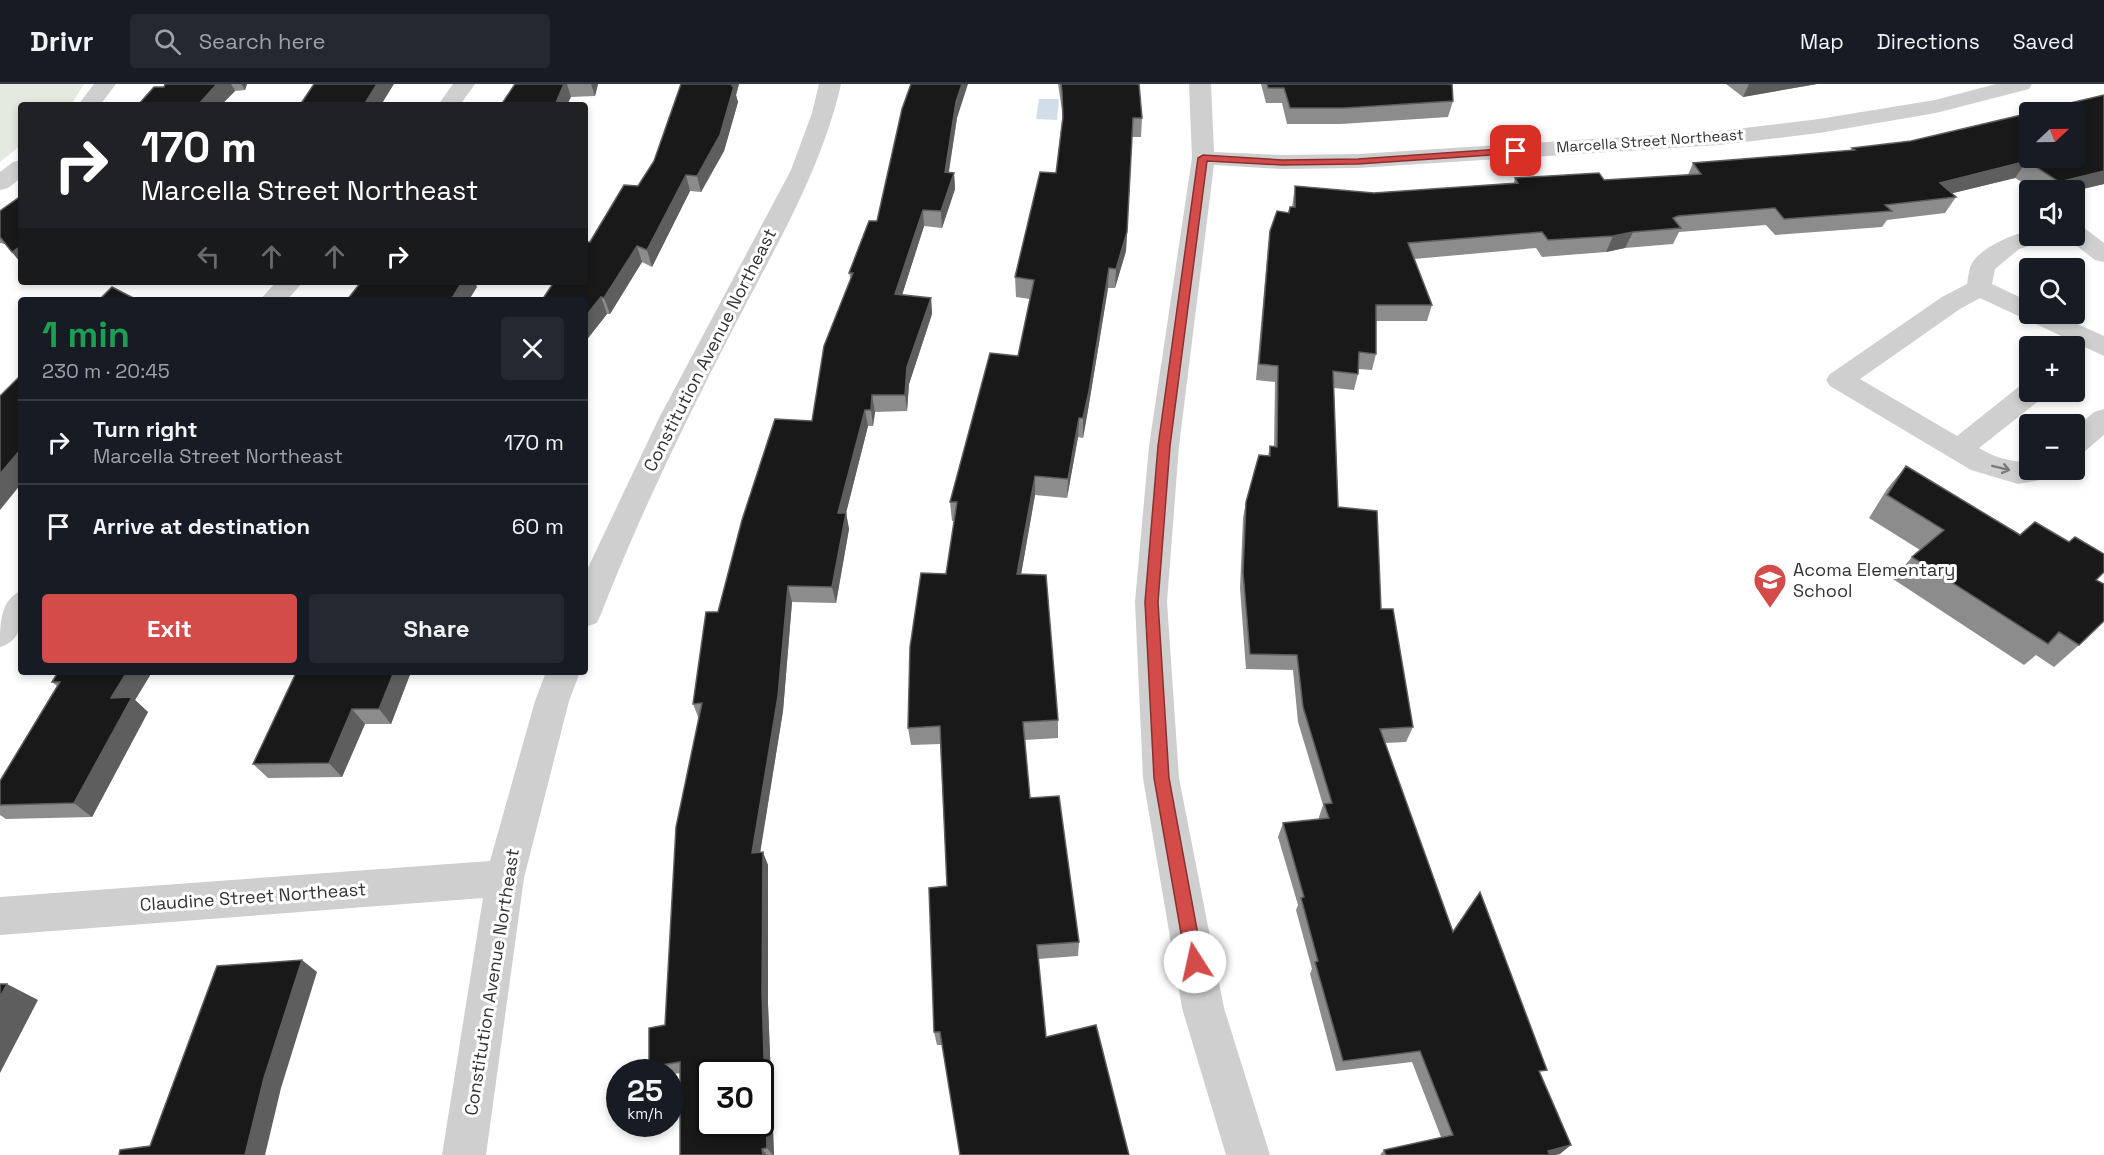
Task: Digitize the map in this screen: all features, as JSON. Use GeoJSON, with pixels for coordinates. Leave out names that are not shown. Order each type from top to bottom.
{"type":"FeatureCollection","features":[{"type":"Feature","properties":{"kind":"street"},"geometry":{"type":"LineString","coordinates":[[91,102],[105,84]]}},
{"type":"Feature","properties":{"kind":"street"},"geometry":{"type":"LineString","coordinates":[[451,102],[464,84]]}},
{"type":"Feature","properties":{"kind":"street","name":"Constitution Avenue Northeast"},"geometry":{"type":"LineString","coordinates":[[588,606],[612,543],[685,393],[809,157],[826,105],[830,84]]}},
{"type":"Feature","properties":{"kind":"street"},"geometry":{"type":"LineString","coordinates":[[1200,84],[1203,158],[1164,446],[1151,602],[1161,778],[1203,1008],[1248,1155]]}},
{"type":"Feature","properties":{"kind":"street","name":"Marcella Street Northeast"},"geometry":{"type":"LineString","coordinates":[[1203,158],[1282,162],[1358,161],[1719,138],[1819,126],[1936,105],[2021,84]]}},
{"type":"Feature","properties":{"kind":"street"},"geometry":{"type":"LineString","coordinates":[[0,183],[18,169]]}},
{"type":"Feature","properties":{"kind":"street"},"geometry":{"type":"LineString","coordinates":[[2085,229],[2104,225]]}},
{"type":"Feature","properties":{"kind":"street"},"geometry":{"type":"LineString","coordinates":[[2085,240],[2104,255]]}},
{"type":"Feature","properties":{"kind":"street"},"geometry":{"type":"LineString","coordinates":[[1979,288],[1983,266],[2010,244],[2019,241]]}},
{"type":"Feature","properties":{"kind":"street"},"geometry":{"type":"LineString","coordinates":[[276,297],[287,285]]}},
{"type":"Feature","properties":{"kind":"street"},"geometry":{"type":"LineString","coordinates":[[1979,288],[2019,307]]}},
{"type":"Feature","properties":{"kind":"street"},"geometry":{"type":"LineString","coordinates":[[1979,288],[1951,303],[1840,380],[1981,463],[2019,473]]}},
{"type":"Feature","properties":{"kind":"street"},"geometry":{"type":"LineString","coordinates":[[2051,324],[2091,348]]}},
{"type":"Feature","properties":{"kind":"street"},"geometry":{"type":"LineString","coordinates":[[1958,450],[2019,402]]}},
{"type":"Feature","properties":{"kind":"street"},"geometry":{"type":"LineString","coordinates":[[2085,435],[2104,419]]}},
{"type":"Feature","properties":{"kind":"street"},"geometry":{"type":"LineString","coordinates":[[0,634],[18,607]]}},
{"type":"Feature","properties":{"kind":"street","name":"Constitution Avenue Northeast"},"geometry":{"type":"LineString","coordinates":[[464,1155],[506,878],[552,701],[562,675]]}},
{"type":"Feature","properties":{"kind":"street","name":"Claudine Street Northeast"},"geometry":{"type":"LineString","coordinates":[[0,916],[506,878]]}},
{"type":"Feature","properties":{"kind":"shaded area"},"geometry":{"type":"Polygon","coordinates":[[[0,84],[84,84],[73,102],[18,102],[18,147],[0,162],[0,84]]]}},
{"type":"Feature","properties":{"kind":"shaded area"},"geometry":{"type":"Polygon","coordinates":[[[1039,99],[1059,99],[1057,120],[1036,119],[1039,99]]]}},
{"type":"Feature","properties":{"kind":"building"},"geometry":{"type":"Polygon","coordinates":[[[165,84],[217,84],[201,102],[141,102],[154,87],[164,87],[165,84]]]}},
{"type":"Feature","properties":{"kind":"building"},"geometry":{"type":"Polygon","coordinates":[[[314,84],[377,84],[366,102],[302,102],[314,84]]]}},
{"type":"Feature","properties":{"kind":"building"},"geometry":{"type":"Polygon","coordinates":[[[515,84],[564,84],[556,102],[503,102],[515,84]]]}},
{"type":"Feature","properties":{"kind":"building"},"geometry":{"type":"Polygon","coordinates":[[[681,84],[732,84],[734,86],[720,135],[697,176],[686,175],[647,250],[637,246],[604,298],[601,297],[588,313],[588,297],[544,297],[552,285],[588,285],[588,242],[624,185],[638,186],[654,161],[681,84]]]}},
{"type":"Feature","properties":{"kind":"building"},"geometry":{"type":"Polygon","coordinates":[[[911,84],[962,84],[956,102],[945,172],[954,173],[941,211],[923,210],[895,294],[931,298],[907,367],[905,395],[872,395],[871,410],[865,410],[838,513],[846,513],[832,587],[788,586],[778,696],[752,853],[763,852],[764,1059],[696,1059],[696,1137],[767,1137],[767,1148],[762,1149],[763,1155],[680,1155],[680,1137],[684,1137],[684,1059],[649,1059],[649,1028],[665,1025],[676,827],[702,703],[693,704],[706,612],[718,612],[742,520],[775,419],[812,421],[824,346],[853,273],[849,273],[869,221],[877,221],[902,109],[911,84]]]}},
{"type":"Feature","properties":{"kind":"building"},"geometry":{"type":"Polygon","coordinates":[[[1061,84],[1139,84],[1142,118],[1133,118],[1127,232],[1116,269],[1109,268],[1089,391],[1083,418],[1079,418],[1068,479],[1035,476],[1017,574],[1046,575],[1058,720],[1023,722],[1030,798],[1059,796],[1079,942],[1037,945],[1046,1037],[1096,1025],[1129,1155],[960,1155],[940,1032],[934,1032],[929,888],[947,886],[940,726],[908,728],[910,647],[921,573],[946,574],[957,502],[950,502],[990,353],[1018,356],[1034,280],[1015,277],[1040,172],[1056,173],[1063,117],[1061,84]]]}},
{"type":"Feature","properties":{"kind":"building"},"geometry":{"type":"Polygon","coordinates":[[[1267,84],[1452,84],[1453,101],[1345,108],[1290,108],[1284,88],[1268,88],[1267,84]]]}},
{"type":"Feature","properties":{"kind":"building"},"geometry":{"type":"Polygon","coordinates":[[[2104,95],[2104,171],[2067,180],[2056,180],[2038,168],[2085,168],[2085,102],[2074,102],[2104,95]]]}},
{"type":"Feature","properties":{"kind":"building"},"geometry":{"type":"Polygon","coordinates":[[[2019,116],[2019,163],[1940,183],[1956,197],[1885,205],[1892,211],[1784,219],[1775,208],[1678,216],[1673,218],[1681,228],[1613,236],[1548,240],[1542,232],[1408,243],[1432,305],[1376,305],[1376,354],[1359,352],[1358,374],[1333,371],[1338,507],[1377,511],[1381,609],[1393,609],[1413,727],[1380,729],[1453,932],[1480,892],[1547,1070],[1539,1071],[1571,1145],[1548,1151],[1550,1155],[1386,1155],[1384,1150],[1453,1135],[1420,1051],[1343,1061],[1315,962],[1318,961],[1301,898],[1304,897],[1283,823],[1329,818],[1324,804],[1332,803],[1303,707],[1297,655],[1250,654],[1243,572],[1246,502],[1259,455],[1270,456],[1270,446],[1277,447],[1278,366],[1259,364],[1270,231],[1277,211],[1289,213],[1290,207],[1295,207],[1295,186],[1374,193],[1518,183],[1515,178],[1599,173],[1604,180],[1701,174],[1693,163],[1855,150],[1852,148],[1911,141],[2019,116]]]}},
{"type":"Feature","properties":{"kind":"building"},"geometry":{"type":"Polygon","coordinates":[[[18,198],[18,248],[12,252],[0,237],[0,211],[18,198]]]}},
{"type":"Feature","properties":{"kind":"building"},"geometry":{"type":"Polygon","coordinates":[[[359,285],[460,285],[453,297],[349,297],[359,285]]]}},
{"type":"Feature","properties":{"kind":"building"},"geometry":{"type":"Polygon","coordinates":[[[112,287],[131,297],[102,297],[112,287]]]}},
{"type":"Feature","properties":{"kind":"building"},"geometry":{"type":"Polygon","coordinates":[[[18,378],[18,453],[0,474],[0,396],[18,378]]]}},
{"type":"Feature","properties":{"kind":"building"},"geometry":{"type":"Polygon","coordinates":[[[1906,466],[2020,535],[2035,522],[2069,542],[2075,537],[2104,554],[2104,572],[2096,580],[2104,584],[2104,621],[2079,645],[2059,632],[2048,644],[1912,557],[1944,530],[1887,495],[1906,466]]]}},
{"type":"Feature","properties":{"kind":"building"},"geometry":{"type":"Polygon","coordinates":[[[56,675],[125,675],[111,698],[132,697],[74,803],[0,805],[0,781],[60,682],[52,682],[56,675]]]}},
{"type":"Feature","properties":{"kind":"building"},"geometry":{"type":"Polygon","coordinates":[[[295,675],[393,675],[379,709],[352,709],[329,763],[253,764],[295,675]]]}},
{"type":"Feature","properties":{"kind":"building"},"geometry":{"type":"Polygon","coordinates":[[[302,960],[264,1078],[245,1155],[119,1155],[120,1150],[150,1146],[217,966],[302,960]]]}},
{"type":"Feature","properties":{"kind":"building"},"geometry":{"type":"Polygon","coordinates":[[[0,984],[7,984],[0,997],[0,984]]]}},
{"type":"Feature","properties":{"kind":"place","name":"Acoma Elementary School"},"geometry":{"type":"Point","coordinates":[1770,609]}},
{"type":"Feature","properties":{"kind":"route"},"geometry":{"type":"LineString","coordinates":[[1195,962],[1161,778],[1151,602],[1164,446],[1203,158],[1282,162],[1358,161],[1516,151]]}}]}
